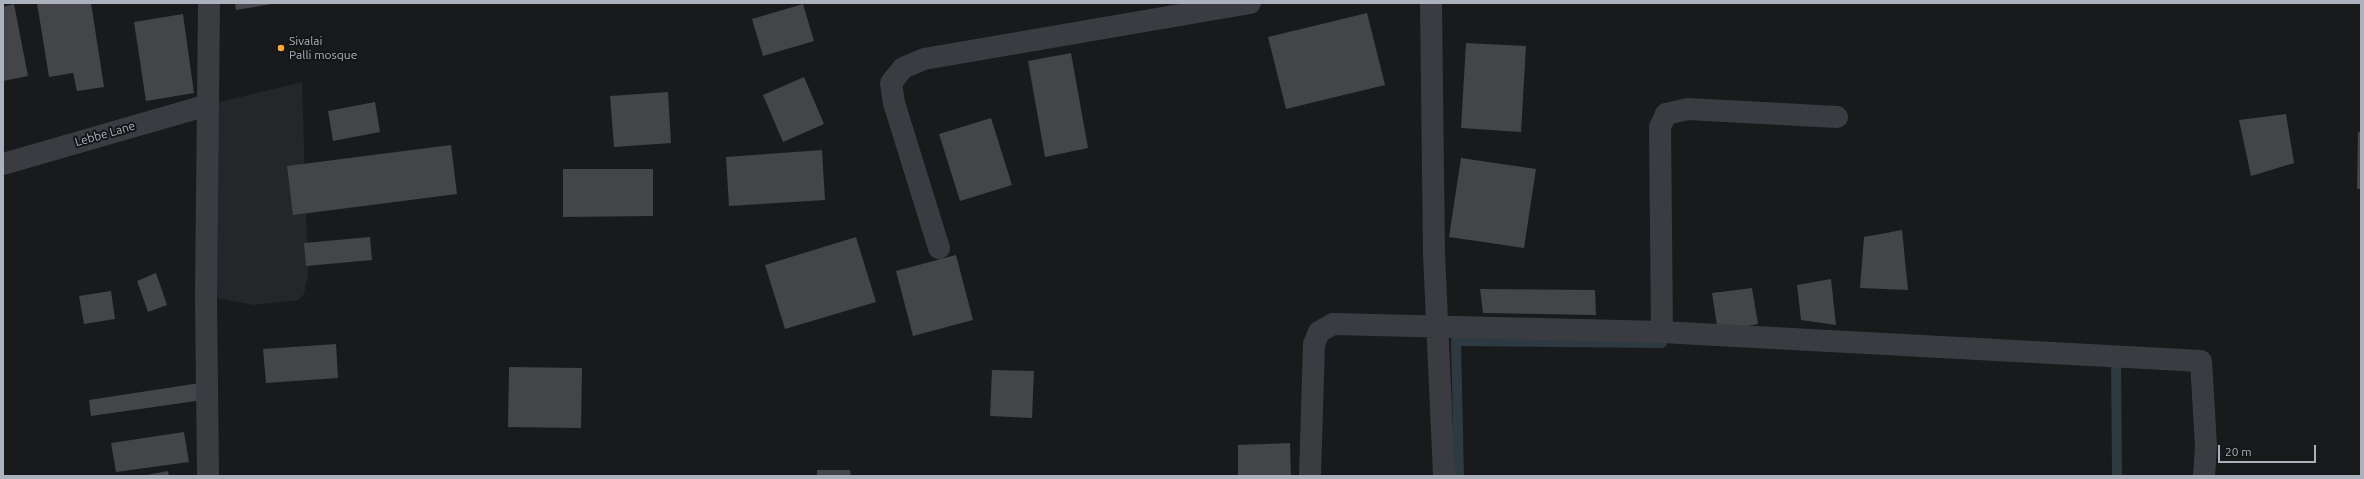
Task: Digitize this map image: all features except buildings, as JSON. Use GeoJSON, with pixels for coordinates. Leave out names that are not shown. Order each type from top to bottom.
{"type":"FeatureCollection","features":[{"type":"Feature","properties":{"kind":"street"},"geometry":{"type":"LineString","coordinates":[[208,476],[206,296],[209,3]]}},
{"type":"Feature","properties":{"kind":"street"},"geometry":{"type":"LineString","coordinates":[[939,248],[894,103],[892,83],[903,68],[924,59],[1250,3]]}},
{"type":"Feature","properties":{"kind":"street"},"geometry":{"type":"LineString","coordinates":[[1431,3],[1434,254],[1444,476]]}},
{"type":"Feature","properties":{"kind":"street","name":"Lebbe Lane"},"geometry":{"type":"LineString","coordinates":[[3,164],[208,105]]}},
{"type":"Feature","properties":{"kind":"street"},"geometry":{"type":"LineString","coordinates":[[1662,332],[1660,127],[1666,114],[1688,109],[1837,117]]}},
{"type":"Feature","properties":{"kind":"street"},"geometry":{"type":"LineString","coordinates":[[1310,476],[1314,344],[1319,332],[1333,324],[1662,332],[2201,361],[2206,446],[2204,476]]}},
{"type":"Feature","properties":{"kind":"shaded area"},"geometry":{"type":"Polygon","coordinates":[[[302,82],[308,275],[304,294],[299,300],[254,305],[206,296],[208,105],[302,82]]]}},
{"type":"Feature","properties":{"kind":"waterway"},"geometry":{"type":"LineString","coordinates":[[1459,476],[1456,341],[1662,343]]}},
{"type":"Feature","properties":{"kind":"waterway"},"geometry":{"type":"LineString","coordinates":[[2116,354],[2117,476]]}},
{"type":"Feature","properties":{"kind":"place","name":"Sivalai Palli mosque"},"geometry":{"type":"Point","coordinates":[281,48]}}]}
